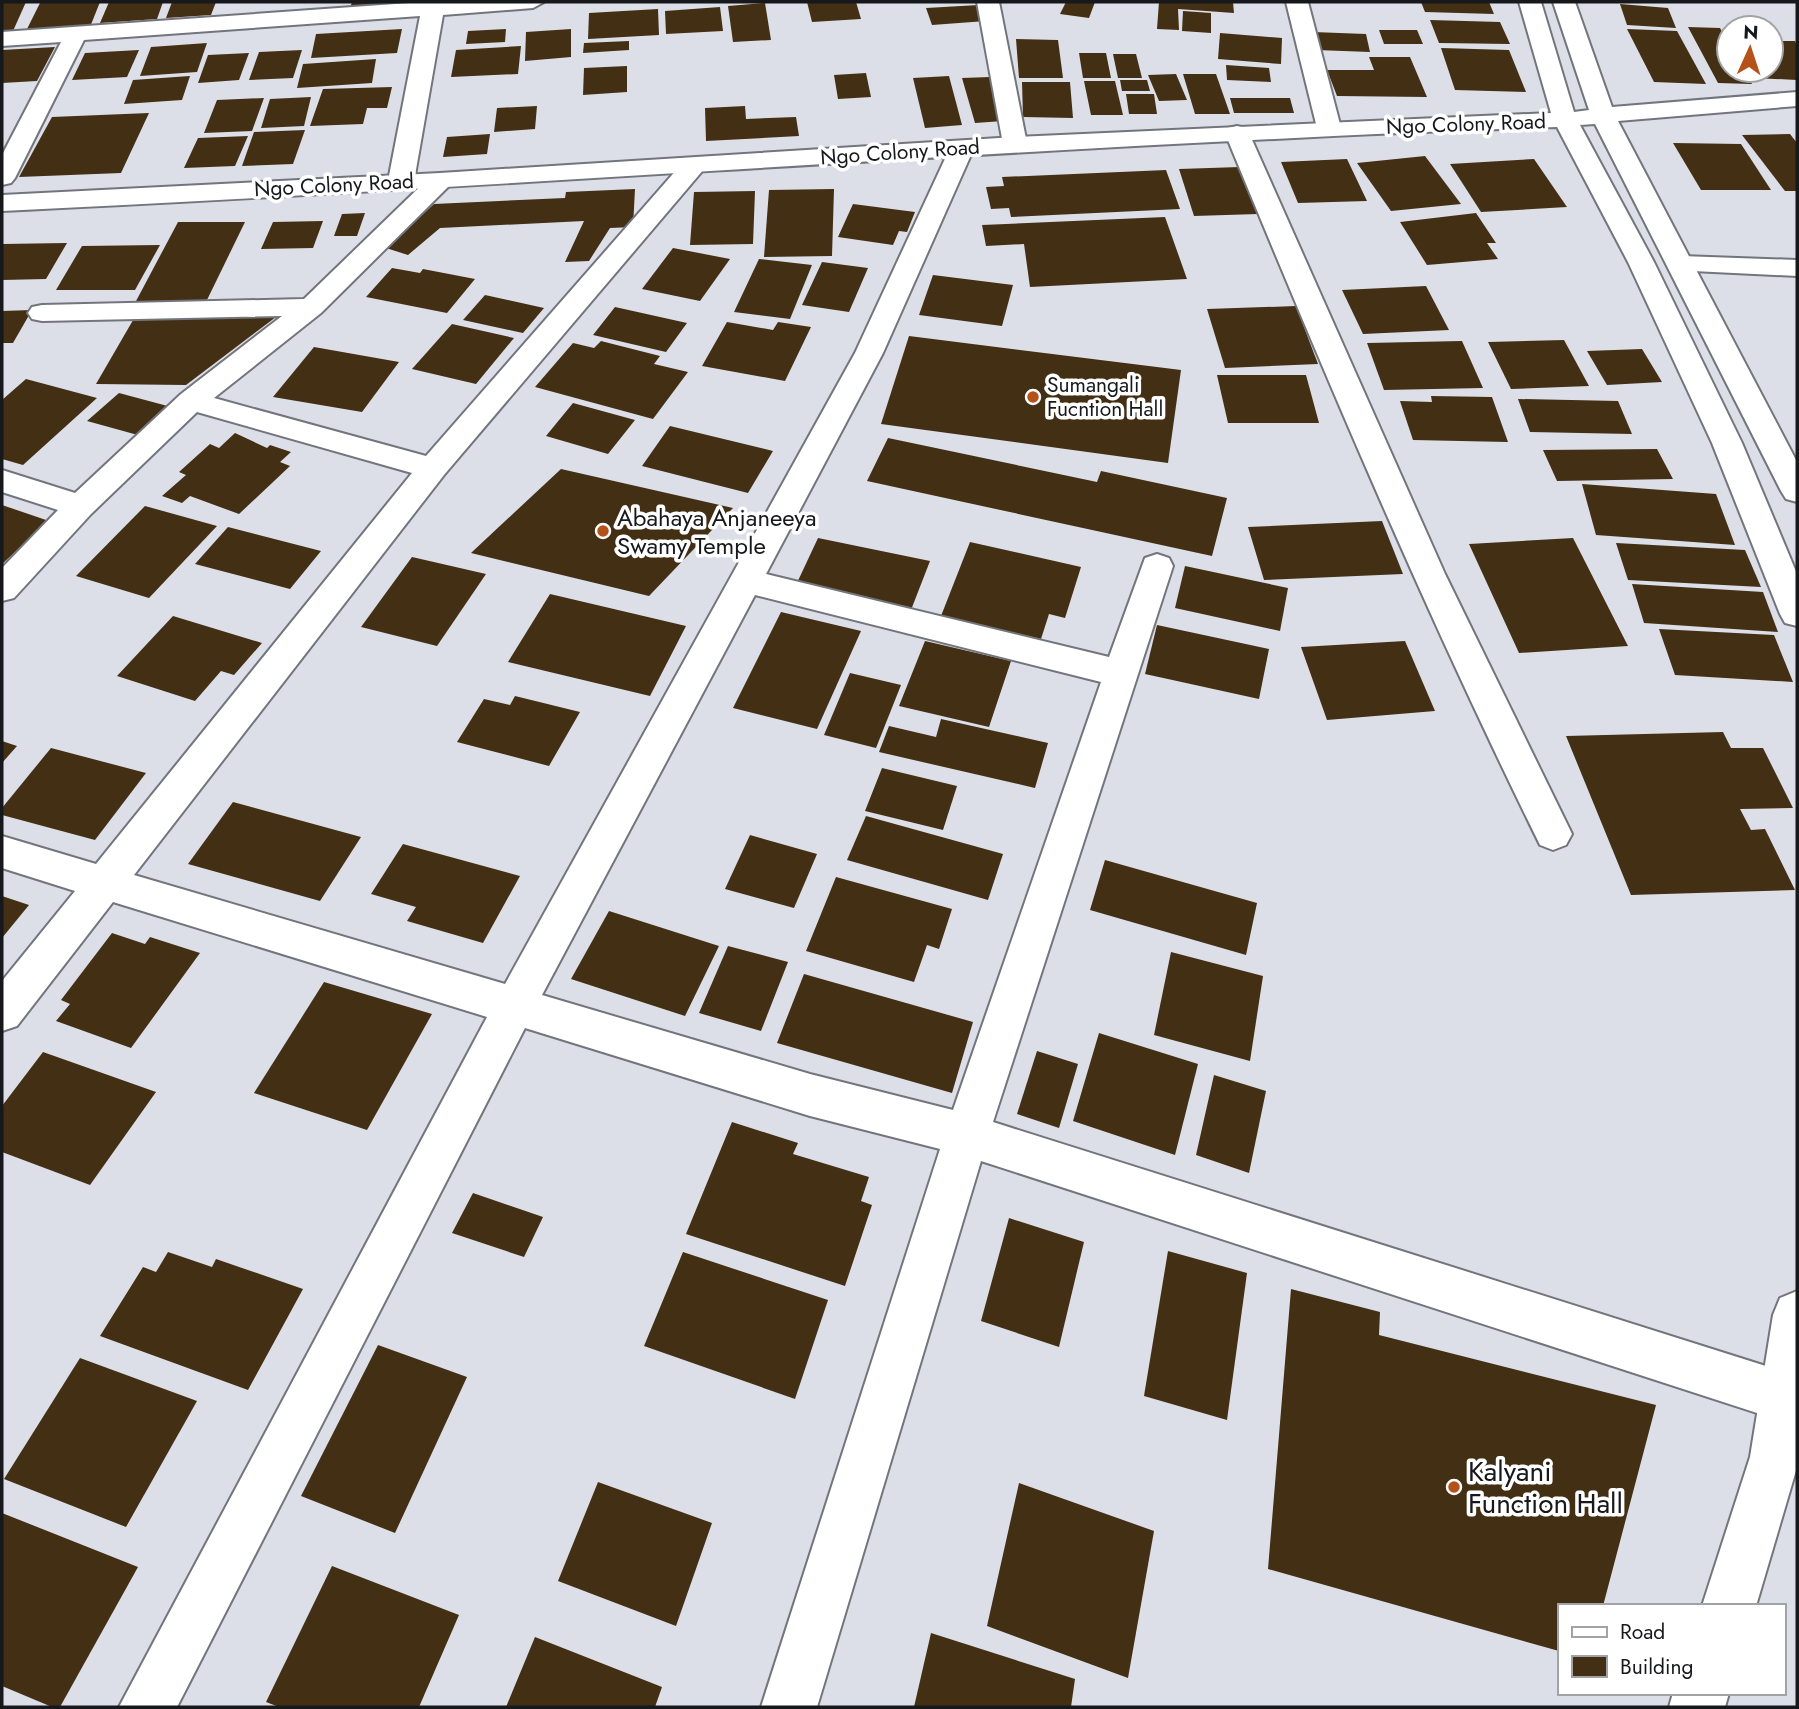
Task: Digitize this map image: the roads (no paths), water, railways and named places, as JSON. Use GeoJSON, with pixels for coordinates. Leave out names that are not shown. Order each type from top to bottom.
{"type":"FeatureCollection","features":[{"type":"Feature","properties":{"kind":"street"},"geometry":{"type":"LineString","coordinates":[[2,39],[433,5],[533,2]]}},
{"type":"Feature","properties":{"kind":"street"},"geometry":{"type":"LineString","coordinates":[[988,2],[1016,144]]}},
{"type":"Feature","properties":{"kind":"street"},"geometry":{"type":"LineString","coordinates":[[1297,2],[1329,128]]}},
{"type":"Feature","properties":{"kind":"street"},"geometry":{"type":"LineString","coordinates":[[1530,2],[1565,120],[1642,262],[1727,443],[1797,614]]}},
{"type":"Feature","properties":{"kind":"street"},"geometry":{"type":"LineString","coordinates":[[1564,2],[1603,115],[1797,491]]}},
{"type":"Feature","properties":{"kind":"street"},"geometry":{"type":"LineString","coordinates":[[401,180],[433,5]]}},
{"type":"Feature","properties":{"kind":"street"},"geometry":{"type":"LineString","coordinates":[[2,178],[76,34]]}},
{"type":"Feature","properties":{"kind":"street","name":"Ngo Colony Road"},"geometry":{"type":"LineString","coordinates":[[2,203],[401,180],[440,181],[1016,144],[1329,128],[1565,120],[1797,99]]}},
{"type":"Feature","properties":{"kind":"street"},"geometry":{"type":"LineString","coordinates":[[1237,133],[1367,439],[1499,728],[1553,834]]}},
{"type":"Feature","properties":{"kind":"street"},"geometry":{"type":"LineString","coordinates":[[146,1707],[515,1006],[869,353],[961,148]]}},
{"type":"Feature","properties":{"kind":"street"},"geometry":{"type":"LineString","coordinates":[[2,1012],[433,467],[695,164]]}},
{"type":"Feature","properties":{"kind":"street"},"geometry":{"type":"LineString","coordinates":[[2,589],[80,506],[191,401],[311,307],[440,181]]}},
{"type":"Feature","properties":{"kind":"street"},"geometry":{"type":"LineString","coordinates":[[1681,264],[1797,268]]}},
{"type":"Feature","properties":{"kind":"street"},"geometry":{"type":"LineString","coordinates":[[42,313],[311,307]]}},
{"type":"Feature","properties":{"kind":"street"},"geometry":{"type":"LineString","coordinates":[[191,401],[433,467]]}},
{"type":"Feature","properties":{"kind":"street"},"geometry":{"type":"LineString","coordinates":[[2,481],[80,506]]}},
{"type":"Feature","properties":{"kind":"street"},"geometry":{"type":"LineString","coordinates":[[789,1707],[967,1135],[1119,673],[1157,566]]}},
{"type":"Feature","properties":{"kind":"street"},"geometry":{"type":"LineString","coordinates":[[746,581],[1119,673]]}},
{"type":"Feature","properties":{"kind":"street"},"geometry":{"type":"LineString","coordinates":[[2,852],[810,1095],[967,1135],[1785,1397]]}},
{"type":"Feature","properties":{"kind":"street"},"geometry":{"type":"LineString","coordinates":[[1730,1604],[1786,1462],[1785,1397],[1797,1315]]}},
{"type":"Feature","properties":{"kind":"place","name":"Sumangali Fucntion Hall"},"geometry":{"type":"Point","coordinates":[1033,397]}},
{"type":"Feature","properties":{"kind":"place","name":"Abahaya Anjaneeya Swamy Temple"},"geometry":{"type":"Point","coordinates":[603,531]}},
{"type":"Feature","properties":{"kind":"place","name":"Kalyani Function Hall"},"geometry":{"type":"Point","coordinates":[1454,1487]}}]}
